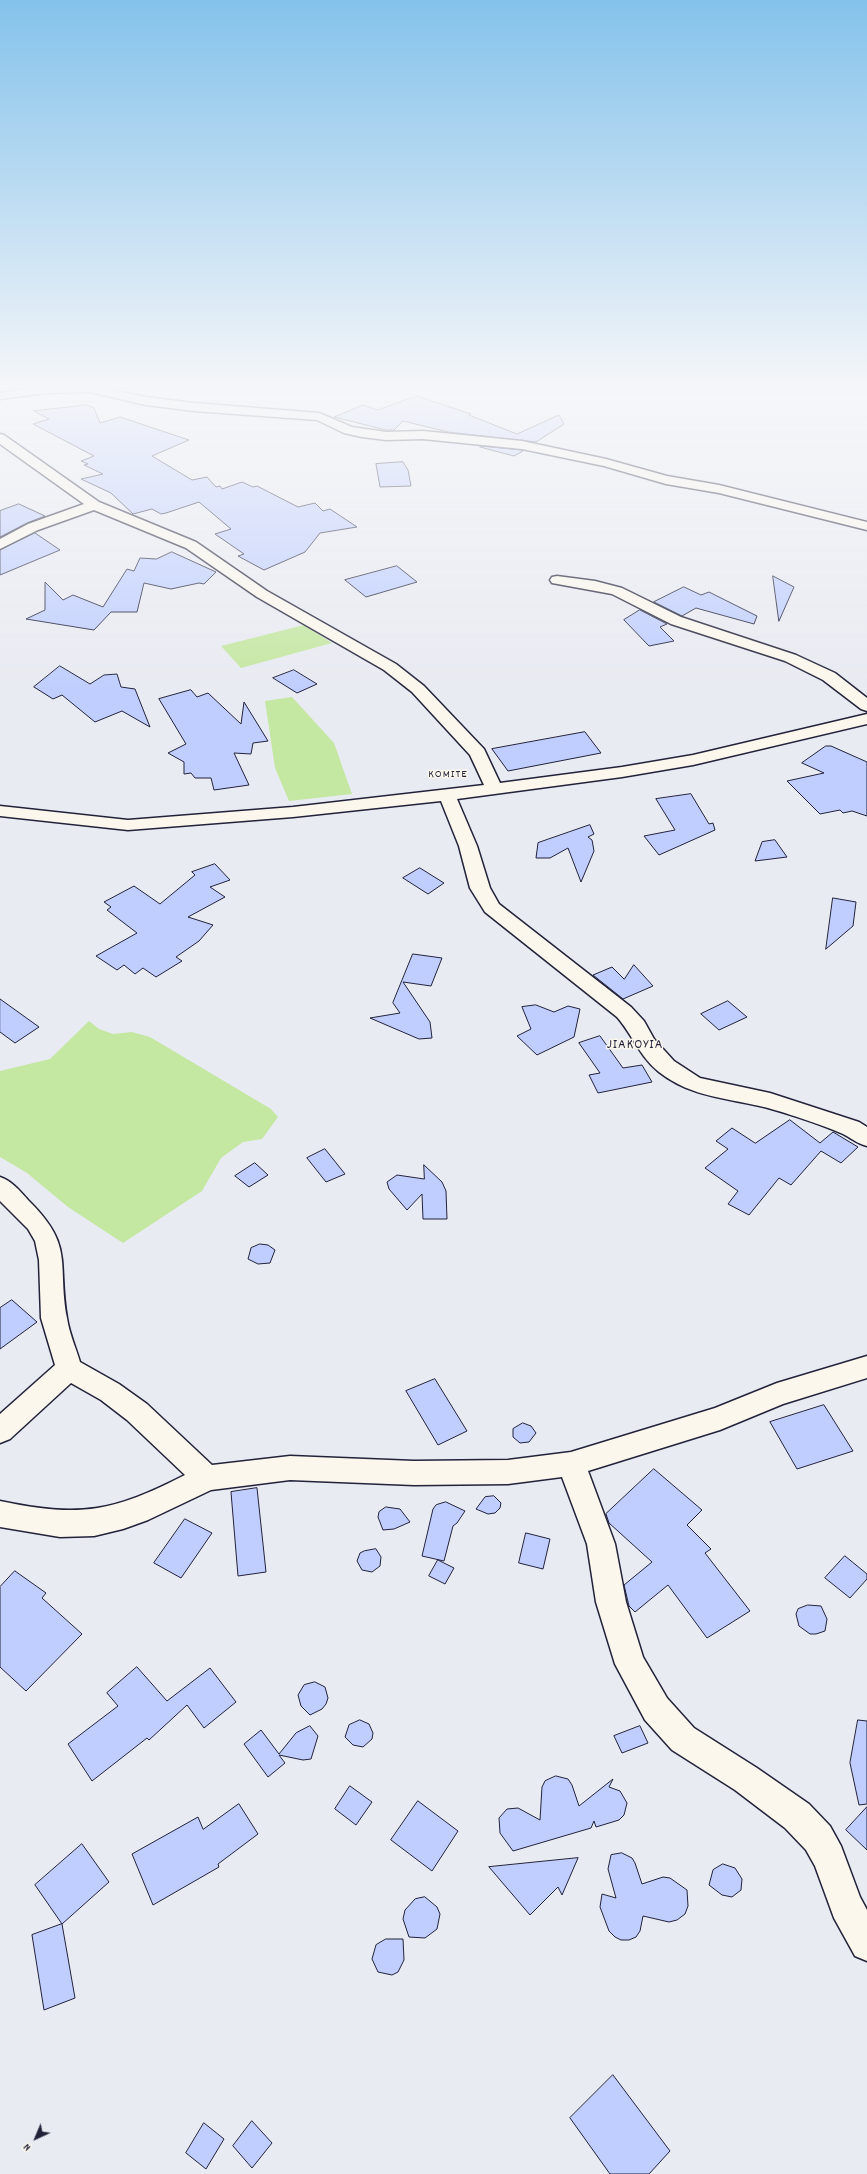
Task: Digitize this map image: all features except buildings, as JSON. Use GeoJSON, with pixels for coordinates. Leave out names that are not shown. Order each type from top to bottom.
{"type":"FeatureCollection","features":[{"type":"Feature","properties":{"kind":"street"},"geometry":{"type":"LineString","coordinates":[[71,488],[94,505],[191,545],[262,594],[390,667],[418,689],[478,753],[494,788]]}},
{"type":"Feature","properties":{"kind":"street"},"geometry":{"type":"LineString","coordinates":[[716,488],[867,526]]}},
{"type":"Feature","properties":{"kind":"street"},"geometry":{"type":"LineString","coordinates":[[0,545],[33,527],[94,505]]}},
{"type":"Feature","properties":{"kind":"street"},"geometry":{"type":"LineString","coordinates":[[557,580],[598,586],[616,591],[632,597],[664,616],[687,625],[797,660],[825,674],[867,706]]}},
{"type":"Feature","properties":{"kind":"street"},"geometry":{"type":"LineString","coordinates":[[0,811],[128,825],[227,818],[447,795],[622,772],[693,760],[867,719]]}},
{"type":"Feature","properties":{"kind":"street"},"geometry":{"type":"LineString","coordinates":[[447,795],[468,846],[480,888],[492,908],[595,987],[624,1012],[637,1026],[645,1043],[666,1066],[692,1083],[716,1090],[770,1101],[851,1128],[867,1138]]}},
{"type":"Feature","properties":{"kind":"street"},"geometry":{"type":"LineString","coordinates":[[0,1186],[36,1222],[47,1240],[51,1260],[54,1318],[69,1369],[110,1392],[137,1412],[207,1478]]}},
{"type":"Feature","properties":{"kind":"street"},"geometry":{"type":"LineString","coordinates":[[0,1514],[61,1523],[93,1523],[130,1514],[163,1501],[207,1478],[290,1468],[414,1474],[508,1472],[571,1464],[663,1437],[720,1418],[777,1394],[867,1367]]}},
{"type":"Feature","properties":{"kind":"street"},"geometry":{"type":"LineString","coordinates":[[0,1431],[69,1369]]}},
{"type":"Feature","properties":{"kind":"street"},"geometry":{"type":"LineString","coordinates":[[571,1464],[600,1544],[611,1602],[630,1664],[656,1709],[683,1739],[746,1779],[797,1816],[818,1838],[829,1858],[846,1906],[867,1944]]}},
{"type":"Feature","properties":{"kind":"green space"},"geometry":{"type":"Polygon","coordinates":[[[304,625],[332,643],[241,668],[221,646],[304,625]]]}},
{"type":"Feature","properties":{"kind":"green space"},"geometry":{"type":"Polygon","coordinates":[[[292,697],[334,743],[352,794],[289,801],[275,768],[265,701],[292,697]]]}},
{"type":"Feature","properties":{"kind":"green space"},"geometry":{"type":"Polygon","coordinates":[[[89,1021],[99,1029],[113,1034],[132,1032],[150,1037],[271,1109],[278,1117],[262,1139],[243,1142],[221,1158],[202,1191],[123,1243],[68,1207],[27,1173],[0,1157],[0,1071],[50,1059],[89,1021]]]}},
{"type":"Feature","properties":{"kind":"district","name":"KOMITE"},"geometry":{"type":"Point","coordinates":[448,775]}},
{"type":"Feature","properties":{"kind":"district","name":"JIAKOYIA"},"geometry":{"type":"Point","coordinates":[635,1046]}}]}
